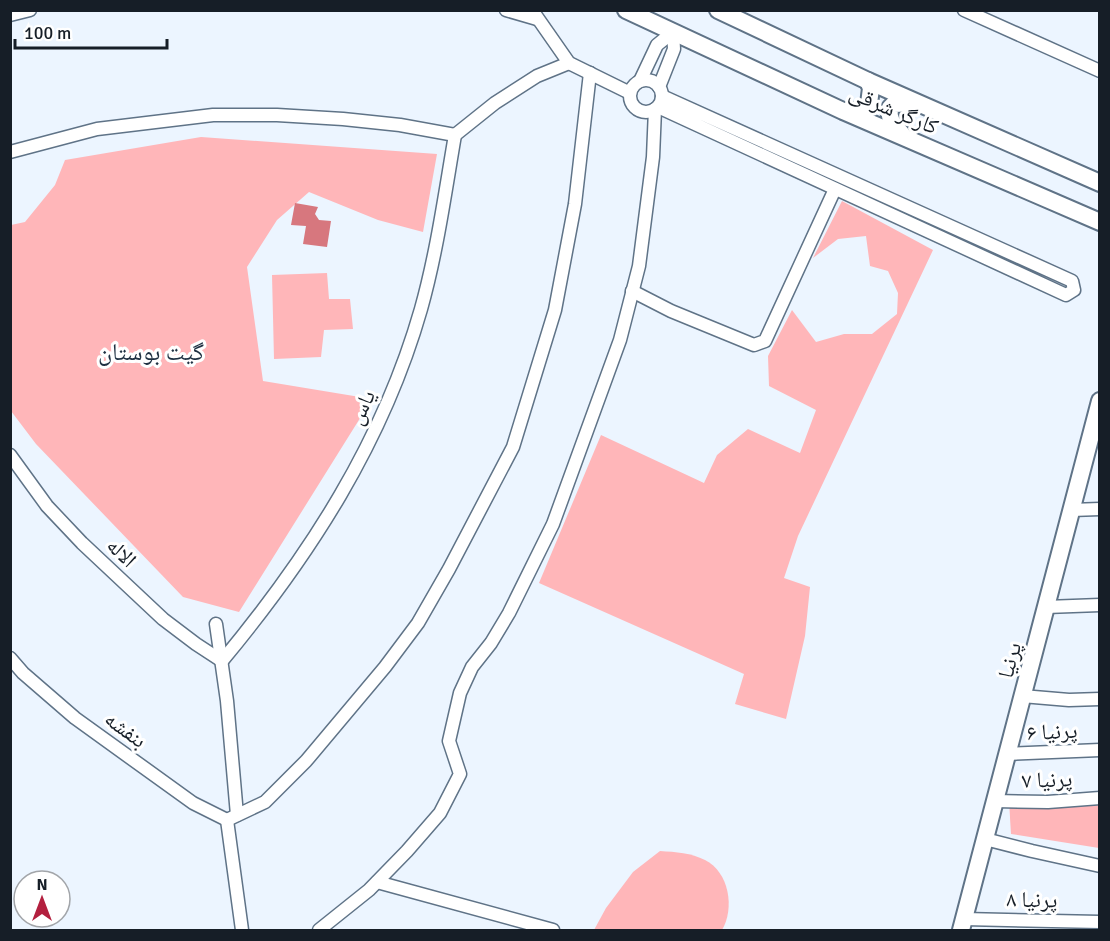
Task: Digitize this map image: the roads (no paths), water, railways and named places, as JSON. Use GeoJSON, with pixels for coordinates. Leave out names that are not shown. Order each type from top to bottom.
{"type":"FeatureCollection","features":[{"type":"Feature","properties":{"kind":"main road","name":"کارگر شرقی"},"geometry":{"type":"LineString","coordinates":[[626,10],[843,111],[1100,222]]}},
{"type":"Feature","properties":{"kind":"main road","name":"کارگر شرقی"},"geometry":{"type":"LineString","coordinates":[[718,10],[733,15],[868,81],[1100,183]]}},
{"type":"Feature","properties":{"kind":"main road"},"geometry":{"type":"LineString","coordinates":[[843,111],[855,112],[869,104],[871,88],[868,81]]}},
{"type":"Feature","properties":{"kind":"main road"},"geometry":{"type":"LineString","coordinates":[[905,137],[892,124],[889,116],[890,108],[894,104],[905,102],[919,104]]}},
{"type":"Feature","properties":{"kind":"main road","name":"پرنیا"},"geometry":{"type":"LineString","coordinates":[[963,925],[1099,408]]}},
{"type":"Feature","properties":{"kind":"street"},"geometry":{"type":"LineString","coordinates":[[10,15],[30,10]]}},
{"type":"Feature","properties":{"kind":"street"},"geometry":{"type":"LineString","coordinates":[[506,10],[535,15],[569,63],[630,93]]}},
{"type":"Feature","properties":{"kind":"street"},"geometry":{"type":"LineString","coordinates":[[964,10],[992,16],[1100,71]]}},
{"type":"Feature","properties":{"kind":"street"},"geometry":{"type":"LineString","coordinates":[[658,100],[645,111],[632,104],[630,93],[640,81],[657,45],[673,32]]}},
{"type":"Feature","properties":{"kind":"street"},"geometry":{"type":"LineString","coordinates":[[319,930],[377,882],[407,851],[440,813],[460,774],[449,741],[460,693],[472,668],[491,644],[514,604],[554,524],[620,340],[639,266],[658,100],[674,49],[673,32]]}},
{"type":"Feature","properties":{"kind":"street"},"geometry":{"type":"LineString","coordinates":[[10,152],[97,129],[213,115],[277,115],[343,119],[400,125],[455,135],[495,104],[537,76],[569,63]]}},
{"type":"Feature","properties":{"kind":"street"},"geometry":{"type":"LineString","coordinates":[[232,818],[265,802],[306,761],[385,667],[418,622],[449,569],[513,447],[557,299],[575,204],[590,73]]}},
{"type":"Feature","properties":{"kind":"street"},"geometry":{"type":"LineString","coordinates":[[640,81],[651,81],[658,100],[835,189],[1066,295],[1074,290],[1072,281],[658,100]]}},
{"type":"Feature","properties":{"kind":"street","name":"یاس"},"geometry":{"type":"LineString","coordinates":[[222,661],[255,621],[316,536],[348,484],[399,375],[421,309],[435,247],[455,135]]}},
{"type":"Feature","properties":{"kind":"street"},"geometry":{"type":"LineString","coordinates":[[632,291],[754,345],[760,344],[765,341],[835,189]]}},
{"type":"Feature","properties":{"kind":"street","name":"الاله"},"geometry":{"type":"LineString","coordinates":[[10,455],[47,506],[82,543],[164,619],[222,661]]}},
{"type":"Feature","properties":{"kind":"street"},"geometry":{"type":"LineString","coordinates":[[1071,510],[1100,509]]}},
{"type":"Feature","properties":{"kind":"street"},"geometry":{"type":"LineString","coordinates":[[1046,607],[1100,605]]}},
{"type":"Feature","properties":{"kind":"street"},"geometry":{"type":"LineString","coordinates":[[216,624],[222,661],[242,930]]}},
{"type":"Feature","properties":{"kind":"street","name":"بنفشه"},"geometry":{"type":"LineString","coordinates":[[10,658],[23,673],[75,718],[193,803],[232,818]]}},
{"type":"Feature","properties":{"kind":"street"},"geometry":{"type":"LineString","coordinates":[[1022,696],[1069,700],[1100,699]]}},
{"type":"Feature","properties":{"kind":"street","name":"پرنیا ۶"},"geometry":{"type":"LineString","coordinates":[[1007,754],[1100,750]]}},
{"type":"Feature","properties":{"kind":"street","name":"پرنیا ۷"},"geometry":{"type":"LineString","coordinates":[[995,801],[1048,802],[1100,798]]}},
{"type":"Feature","properties":{"kind":"street"},"geometry":{"type":"LineString","coordinates":[[985,838],[1100,866]]}},
{"type":"Feature","properties":{"kind":"street"},"geometry":{"type":"LineString","coordinates":[[377,882],[553,930]]}},
{"type":"Feature","properties":{"kind":"street","name":"پرنیا ۸"},"geometry":{"type":"LineString","coordinates":[[963,925],[1100,922]]}},
{"type":"Feature","properties":{"kind":"district","name":"گیت بوستان"},"geometry":{"type":"Point","coordinates":[151,352]}}]}
